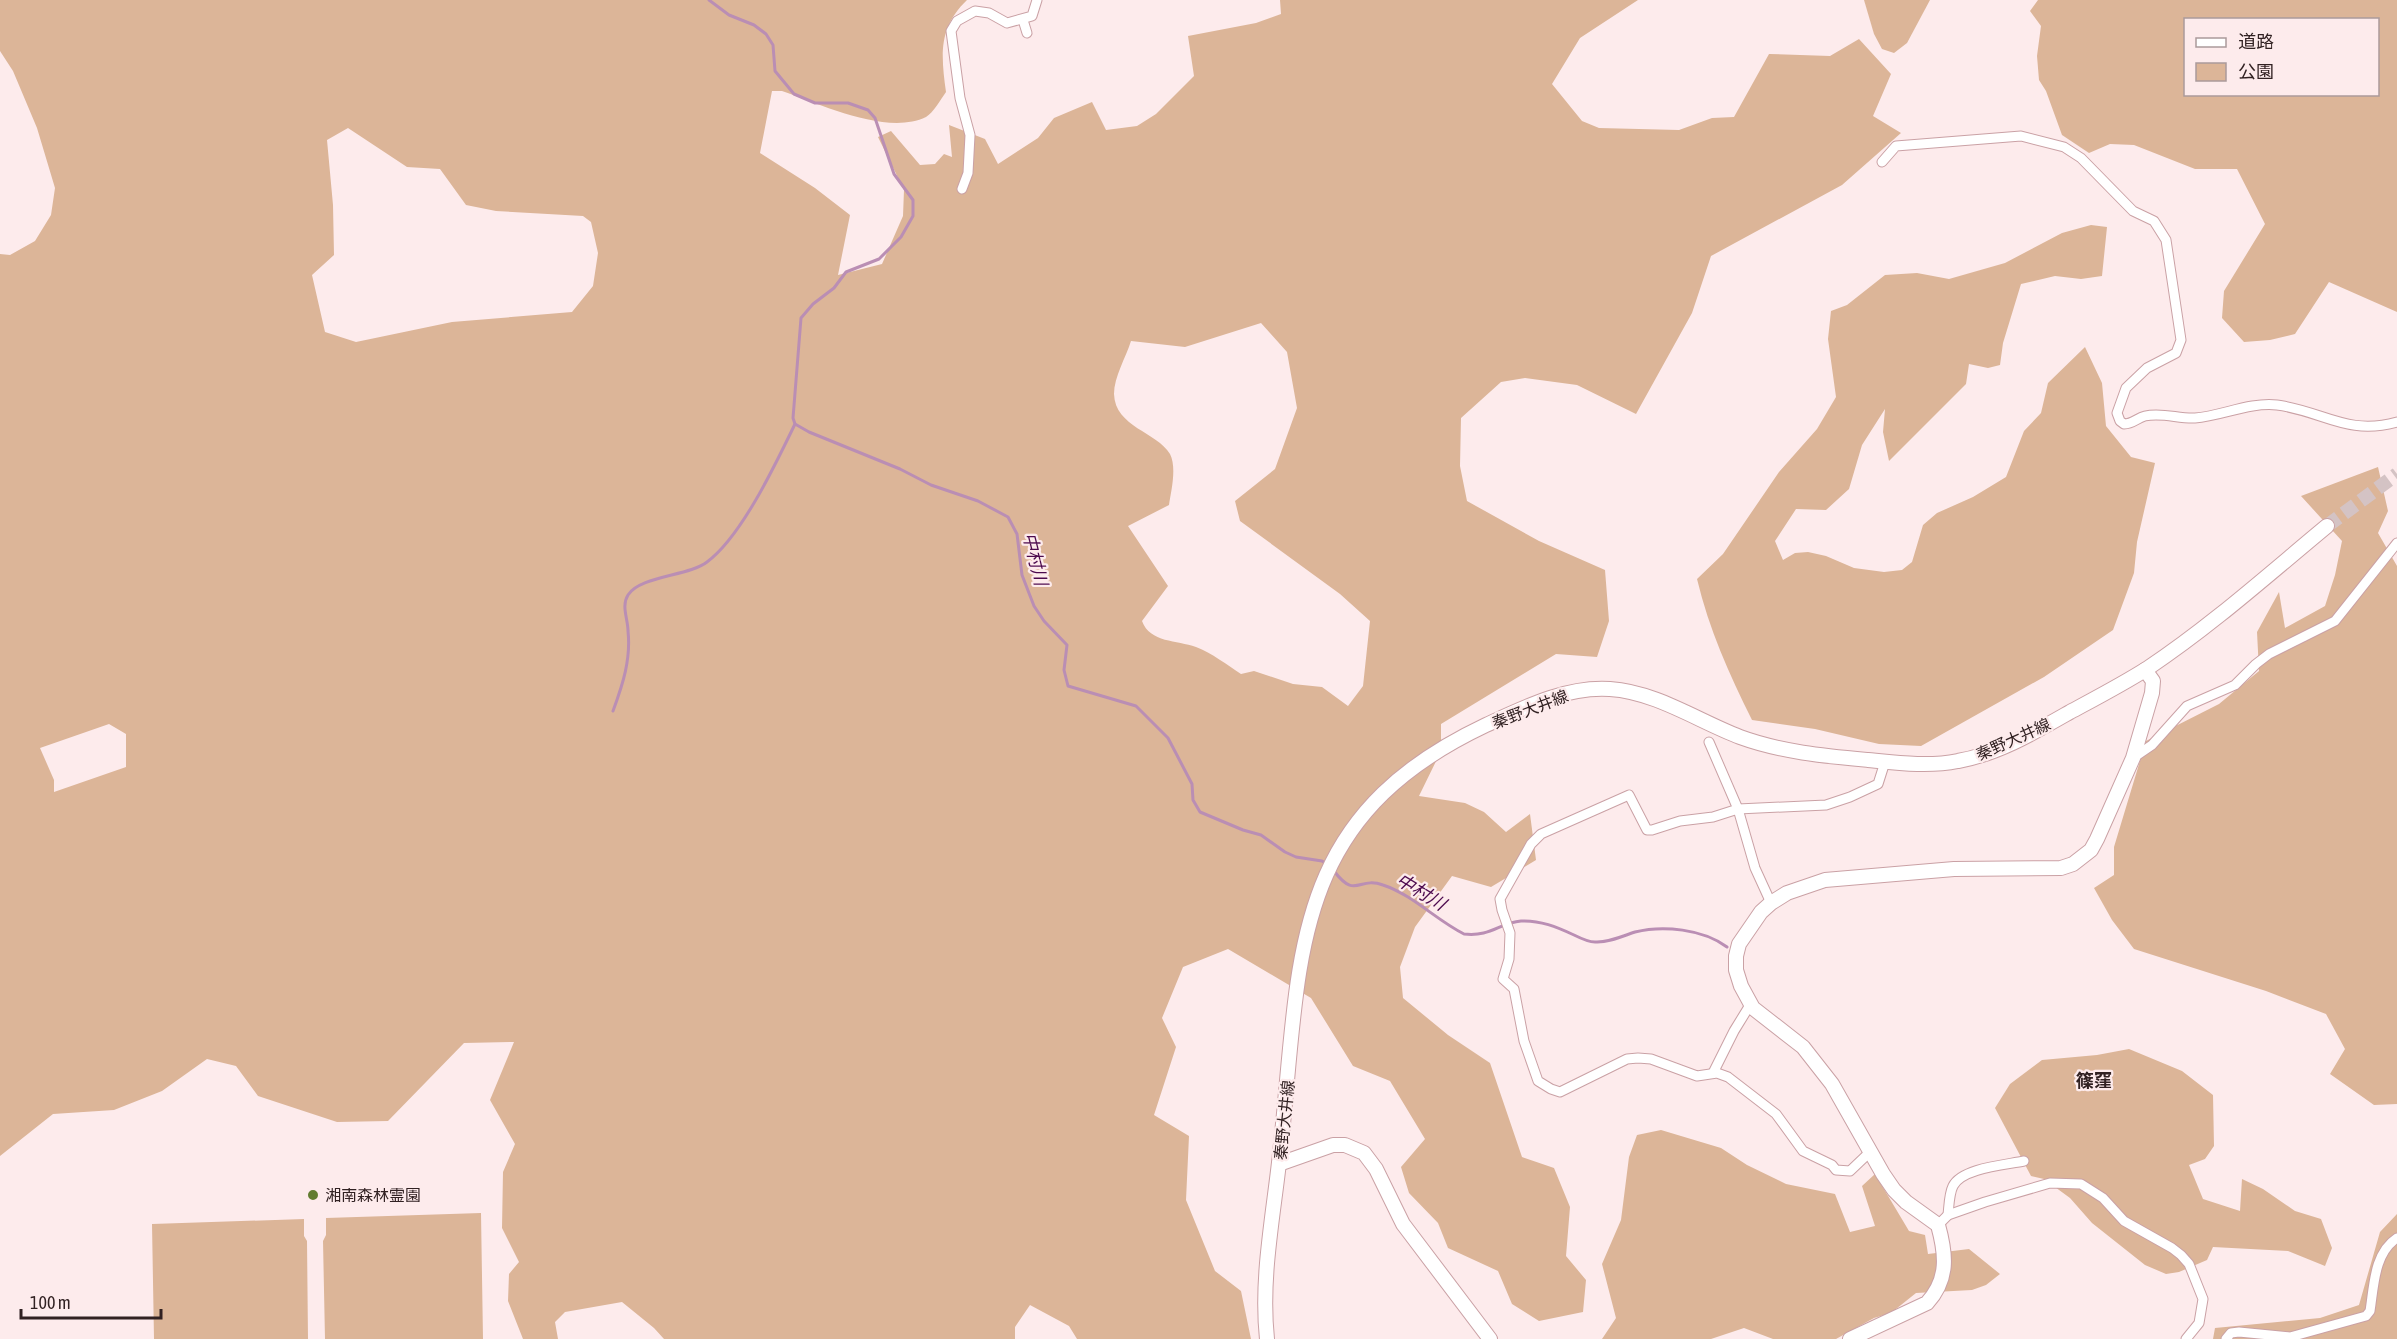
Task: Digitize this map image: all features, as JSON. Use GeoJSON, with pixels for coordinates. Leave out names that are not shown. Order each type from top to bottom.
{"type":"FeatureCollection","features":[{"type":"Feature","properties":{"kind":"main road","name":"秦野大井線"},"geometry":{"type":"LineString","coordinates":[[1267,1339],[1266,1289],[1305,937],[1323,879],[1334,857],[1359,818],[1401,777],[1451,742],[1555,696],[1581,690],[1611,689],[1660,702],[1735,735],[1776,748],[1886,762],[1936,764],[1956,762],[1985,754],[2050,724],[2145,670],[2187,640],[2328,526]]}},
{"type":"Feature","properties":{"kind":"main road"},"geometry":{"type":"LineString","coordinates":[[1850,1339],[1927,1303],[1936,1293],[1942,1283],[1943,1220],[1906,1203],[1894,1190],[1832,1084],[1803,1047],[1750,1005],[1740,986],[1736,970],[1739,944],[1749,928],[1771,903],[1805,886],[1825,880],[1954,869],[2061,868],[2073,864],[2091,850],[2133,758],[2152,693],[2153,681],[2145,670]]}},
{"type":"Feature","properties":{"kind":"main road"},"geometry":{"type":"LineString","coordinates":[[1279,1164],[1333,1144],[1345,1144],[1364,1153],[1376,1169],[1403,1224],[1490,1339]]}},
{"type":"Feature","properties":{"kind":"street"},"geometry":{"type":"LineString","coordinates":[[962,189],[968,173],[970,135],[960,98],[951,31],[957,21],[975,11],[988,13],[1007,23],[1023,20],[1032,16],[1037,0]]}},
{"type":"Feature","properties":{"kind":"street"},"geometry":{"type":"LineString","coordinates":[[1023,20],[1027,33]]}},
{"type":"Feature","properties":{"kind":"street"},"geometry":{"type":"LineString","coordinates":[[1882,162],[1896,146],[2021,136],[2040,140],[2064,147],[2082,158],[2133,211],[2154,221],[2166,240],[2181,340],[2176,353],[2147,368],[2126,388],[2117,413],[2124,424],[2133,423],[2145,416],[2193,418],[2265,405],[2289,408],[2360,427],[2397,422]]}},
{"type":"Feature","properties":{"kind":"street"},"geometry":{"type":"LineString","coordinates":[[2133,758],[2152,745],[2187,706],[2235,685],[2269,654],[2335,621],[2397,543]]}},
{"type":"Feature","properties":{"kind":"street"},"geometry":{"type":"LineString","coordinates":[[1709,742],[1738,809],[1755,868],[1771,903]]}},
{"type":"Feature","properties":{"kind":"street"},"geometry":{"type":"LineString","coordinates":[[1871,1151],[1850,1172],[1836,1170],[1832,1165],[1803,1151],[1776,1114],[1728,1077],[1713,1073],[1697,1076],[1651,1059],[1627,1059],[1560,1092],[1551,1089],[1538,1080],[1524,1041],[1514,989],[1503,979],[1509,959],[1507,925],[1500,899],[1524,855],[1541,834],[1629,795],[1647,830],[1680,821],[1713,817],[1738,809],[1826,805],[1838,802],[1878,784],[1886,762]]}},
{"type":"Feature","properties":{"kind":"street"},"geometry":{"type":"LineString","coordinates":[[1713,1073],[1750,1005]]}},
{"type":"Feature","properties":{"kind":"street"},"geometry":{"type":"LineString","coordinates":[[1943,1220],[1952,1187],[1960,1178],[1974,1171],[2024,1161]]}},
{"type":"Feature","properties":{"kind":"street"},"geometry":{"type":"LineString","coordinates":[[1943,1220],[2050,1184],[2081,1184],[2093,1190],[2124,1221],[2172,1248],[2188,1264],[2203,1299],[2199,1323],[2186,1339]]}},
{"type":"Feature","properties":{"kind":"street"},"geometry":{"type":"LineString","coordinates":[[2226,1339],[2231,1333],[2247,1332],[2271,1337],[2290,1337],[2366,1316],[2370,1311],[2379,1259],[2389,1243],[2397,1238]]}},
{"type":"Feature","properties":{"kind":"green space"},"geometry":{"type":"Polygon","coordinates":[[[0,0],[967,0],[958,10],[946,32],[943,66],[946,92],[926,117],[910,122],[873,121],[782,91],[772,91],[760,153],[815,188],[850,215],[838,275],[882,264],[903,216],[904,190],[878,137],[891,131],[920,165],[935,164],[944,154],[952,157],[949,125],[985,139],[998,164],[1038,138],[1054,118],[1092,102],[1106,130],[1137,126],[1156,114],[1194,76],[1188,36],[1256,23],[1281,14],[1280,0],[1638,0],[1580,38],[1552,84],[1582,121],[1599,128],[1679,130],[1712,118],[1734,117],[1769,54],[1830,56],[1859,39],[1891,74],[1873,116],[1901,133],[1842,185],[1711,256],[1692,313],[1636,414],[1577,385],[1525,378],[1501,382],[1461,418],[1460,466],[1467,501],[1539,541],[1605,570],[1609,621],[1597,657],[1556,654],[1441,724],[1441,751],[1419,796],[1465,803],[1484,812],[1506,832],[1530,814],[1536,860],[1491,887],[1452,876],[1415,927],[1400,967],[1403,998],[1448,1035],[1490,1063],[1522,1157],[1554,1168],[1570,1207],[1566,1256],[1586,1280],[1583,1312],[1539,1321],[1512,1304],[1498,1271],[1448,1248],[1438,1223],[1409,1193],[1401,1167],[1425,1139],[1390,1081],[1353,1066],[1311,998],[1228,949],[1183,967],[1162,1018],[1176,1047],[1154,1115],[1189,1136],[1186,1200],[1215,1271],[1241,1291],[1251,1339],[1077,1339],[1069,1326],[1030,1305],[1015,1327],[1015,1339],[664,1339],[622,1302],[565,1312],[555,1322],[558,1339],[523,1339],[508,1301],[509,1274],[519,1262],[502,1228],[503,1172],[515,1144],[490,1100],[514,1042],[464,1043],[388,1121],[337,1122],[258,1096],[236,1066],[207,1059],[162,1091],[114,1110],[53,1114],[0,1156],[0,254],[10,255],[35,241],[51,215],[55,188],[37,128],[13,71],[0,51],[0,0]],[[348,128],[327,140],[333,205],[334,255],[312,275],[325,332],[356,342],[452,322],[572,312],[593,286],[598,253],[591,222],[583,216],[496,211],[466,205],[440,169],[407,167],[348,128]],[[1261,323],[1185,347],[1131,341],[1115,387],[1116,405],[1121,414],[1164,446],[1170,454],[1173,466],[1169,505],[1128,526],[1168,586],[1142,621],[1151,633],[1158,637],[1202,650],[1241,674],[1254,671],[1293,684],[1322,687],[1348,706],[1363,686],[1370,621],[1340,594],[1240,521],[1235,501],[1275,469],[1297,408],[1287,352],[1261,323]],[[109,724],[40,748],[54,780],[54,792],[126,767],[126,734],[109,724]]]}},
{"type":"Feature","properties":{"kind":"green space"},"geometry":{"type":"Polygon","coordinates":[[[1864,0],[1930,0],[1907,43],[1894,53],[1882,49],[1874,34],[1864,0]]]}},
{"type":"Feature","properties":{"kind":"green space"},"geometry":{"type":"Polygon","coordinates":[[[2038,0],[2397,0],[2397,312],[2329,282],[2295,334],[2270,340],[2244,342],[2222,318],[2224,291],[2265,224],[2237,169],[2195,169],[2134,145],[2110,144],[2089,153],[2062,135],[2046,91],[2039,80],[2037,56],[2041,26],[2030,11],[2038,0]]]}},
{"type":"Feature","properties":{"kind":"green space"},"geometry":{"type":"Polygon","coordinates":[[[2091,225],[2107,227],[2102,276],[2081,279],[2055,276],[2021,284],[2003,343],[2000,365],[1988,368],[1969,364],[1966,384],[1889,461],[1883,432],[1885,409],[1862,445],[1849,489],[1826,510],[1796,509],[1775,541],[1783,560],[1795,553],[1808,552],[1826,556],[1854,568],[1884,572],[1902,570],[1912,562],[1923,525],[1937,513],[1973,497],[2006,477],[2024,431],[2041,413],[2048,383],[2085,347],[2102,383],[2106,426],[2131,457],[2155,463],[2137,542],[2134,573],[2113,630],[2044,677],[1921,746],[1879,744],[1815,729],[1752,720],[1720,651],[1697,579],[1723,554],[1779,472],[1817,429],[1836,397],[1828,339],[1831,311],[1847,305],[1885,275],[1917,273],[1949,279],[2005,263],[2062,233],[2091,225]]]}},
{"type":"Feature","properties":{"kind":"green space"},"geometry":{"type":"Polygon","coordinates":[[[2378,467],[2388,511],[2378,533],[2397,566],[2397,1104],[2374,1105],[2330,1074],[2345,1049],[2326,1014],[2266,991],[2134,949],[2112,920],[2094,888],[2114,875],[2114,847],[2146,741],[2219,704],[2259,671],[2257,632],[2279,592],[2285,628],[2325,606],[2335,575],[2342,541],[2301,496],[2378,467]]]}},
{"type":"Feature","properties":{"kind":"green space"},"geometry":{"type":"Polygon","coordinates":[[[2129,1049],[2182,1071],[2213,1095],[2214,1146],[2205,1159],[2189,1165],[2203,1199],[2240,1211],[2242,1179],[2263,1189],[2295,1211],[2321,1219],[2332,1248],[2325,1266],[2288,1251],[2213,1247],[2207,1260],[2179,1272],[2166,1274],[2145,1265],[2092,1223],[2070,1198],[2044,1179],[2031,1176],[1995,1108],[2010,1084],[2042,1060],[2097,1055],[2129,1049]]]}},
{"type":"Feature","properties":{"kind":"green space"},"geometry":{"type":"Polygon","coordinates":[[[1661,1130],[1721,1148],[1747,1165],[1786,1184],[1835,1194],[1850,1232],[1875,1226],[1862,1186],[1875,1174],[1909,1231],[1925,1235],[1928,1254],[1969,1249],[2000,1274],[1986,1285],[1972,1290],[1916,1293],[1891,1313],[1874,1318],[1836,1339],[1773,1339],[1744,1328],[1711,1339],[1602,1339],[1616,1318],[1602,1264],[1621,1220],[1629,1157],[1637,1135],[1661,1130]]]}},
{"type":"Feature","properties":{"kind":"green space"},"geometry":{"type":"Polygon","coordinates":[[[481,1213],[483,1339],[325,1339],[323,1241],[326,1235],[326,1218],[481,1213]]]}},
{"type":"Feature","properties":{"kind":"green space"},"geometry":{"type":"Polygon","coordinates":[[[2397,1214],[2397,1339],[2213,1339],[2215,1328],[2320,1318],[2359,1305],[2380,1232],[2397,1214]]]}},
{"type":"Feature","properties":{"kind":"green space"},"geometry":{"type":"Polygon","coordinates":[[[304,1219],[304,1236],[307,1241],[308,1339],[154,1339],[152,1224],[304,1219]]]}},
{"type":"Feature","properties":{"kind":"waterway","name":"中村川"},"geometry":{"type":"LineString","coordinates":[[709,0],[729,15],[754,25],[766,34],[773,45],[775,71],[794,94],[815,103],[848,103],[868,110],[875,118],[894,174],[913,200],[913,216],[901,237],[879,259],[846,272],[834,288],[813,304],[801,318],[793,418],[795,424],[809,432],[900,469],[931,485],[978,501],[1008,517],[1017,534],[1022,575],[1034,606],[1044,621],[1067,645],[1064,670],[1068,686],[1136,706],[1168,738],[1192,784],[1193,800],[1200,812],[1261,835],[1296,857],[1322,861],[1327,864]]}},
{"type":"Feature","properties":{"kind":"waterway"},"geometry":{"type":"LineString","coordinates":[[613,711],[627,661],[629,641],[625,608],[628,595],[643,584],[699,567],[720,550],[733,535],[757,498],[795,424]]}},
{"type":"Feature","properties":{"kind":"waterway","name":"中村川"},"geometry":{"type":"LineString","coordinates":[[1334,871],[1341,880],[1353,886],[1375,883],[1394,889],[1464,934],[1481,934],[1513,922],[1528,921],[1561,929],[1592,942],[1610,940],[1646,930],[1670,929],[1695,932],[1727,947]]}},
{"type":"Feature","properties":{"kind":"tunnel"},"geometry":{"type":"LineString","coordinates":[[2327,526],[2397,474]]}},
{"type":"Feature","properties":{"kind":"place","name":"湘南森林霊園"},"geometry":{"type":"Point","coordinates":[313,1195]}},
{"type":"Feature","properties":{"kind":"district","name":"篠窪"},"geometry":{"type":"Point","coordinates":[2094,1081]}}]}
